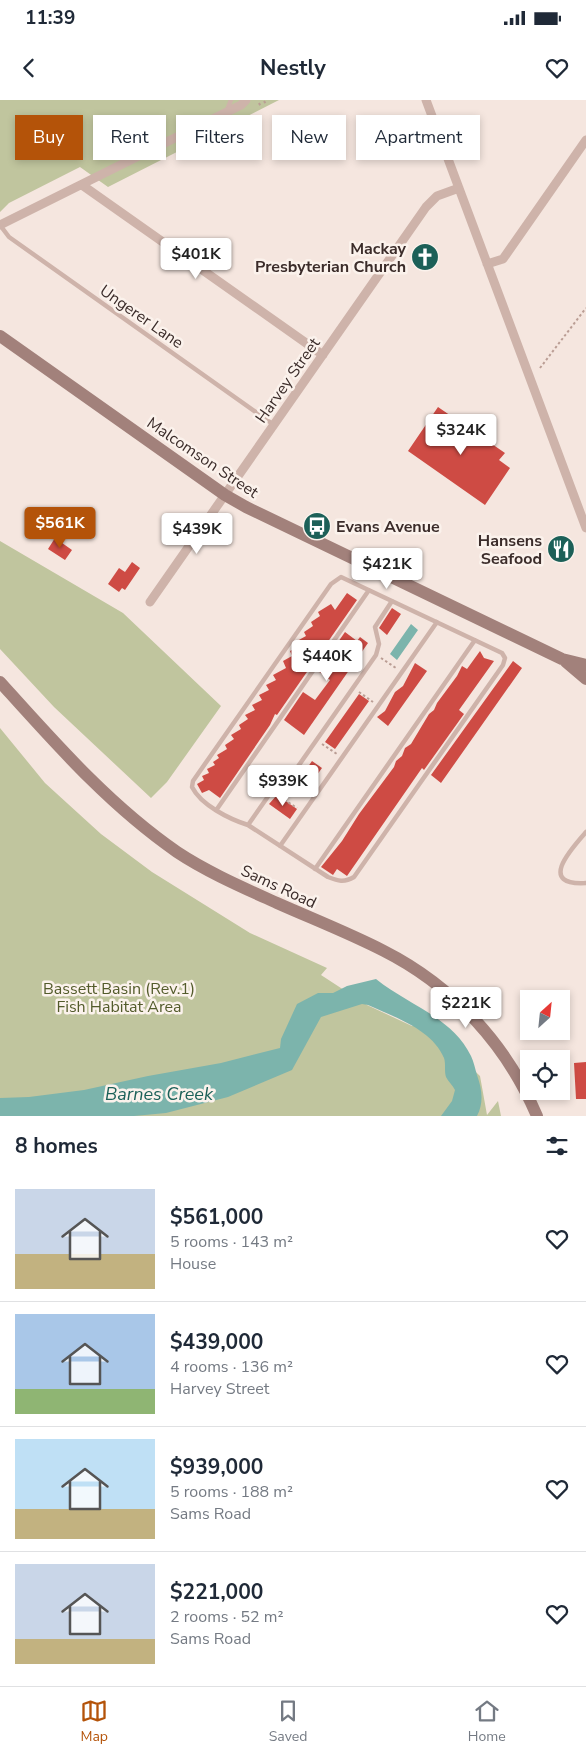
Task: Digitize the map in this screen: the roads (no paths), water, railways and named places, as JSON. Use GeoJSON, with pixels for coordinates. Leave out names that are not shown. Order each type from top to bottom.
{"type":"FeatureCollection","features":[{"type":"Feature","properties":{"kind":"main road","name":"Malcomson Street"},"geometry":{"type":"LineString","coordinates":[[1,336],[246,508],[562,659],[586,665]]}},
{"type":"Feature","properties":{"kind":"main road","name":"Malcomson Street"},"geometry":{"type":"LineString","coordinates":[[562,659],[586,679]]}},
{"type":"Feature","properties":{"kind":"main road","name":"Sams Road"},"geometry":{"type":"LineString","coordinates":[[0,682],[110,800],[178,852],[244,889],[385,951],[426,976],[474,1018],[498,1046],[520,1080],[537,1116]]}},
{"type":"Feature","properties":{"kind":"street"},"geometry":{"type":"LineString","coordinates":[[0,225],[241,105],[246,100]]}},
{"type":"Feature","properties":{"kind":"street"},"geometry":{"type":"LineString","coordinates":[[426,100],[586,528]]}},
{"type":"Feature","properties":{"kind":"street"},"geometry":{"type":"LineString","coordinates":[[487,264],[503,259],[586,140]]}},
{"type":"Feature","properties":{"kind":"street"},"geometry":{"type":"LineString","coordinates":[[82,185],[323,355]]}},
{"type":"Feature","properties":{"kind":"street","name":"Harvey Street"},"geometry":{"type":"LineString","coordinates":[[150,602],[426,207],[437,196],[459,188]]}},
{"type":"Feature","properties":{"kind":"lane"},"geometry":{"type":"LineString","coordinates":[[226,111],[231,100]]}},
{"type":"Feature","properties":{"kind":"lane","name":"Ungerer Lane"},"geometry":{"type":"LineString","coordinates":[[0,225],[9,237],[274,425]]}},
{"type":"Feature","properties":{"kind":"lane"},"geometry":{"type":"LineString","coordinates":[[336,579],[347,579],[369,590],[502,653],[505,658],[503,665],[354,877],[347,882],[338,881],[248,825],[237,822],[196,795],[192,787],[193,780],[336,579]]}},
{"type":"Feature","properties":{"kind":"lane"},"geometry":{"type":"LineString","coordinates":[[217,809],[369,590]]}},
{"type":"Feature","properties":{"kind":"lane"},"geometry":{"type":"LineString","coordinates":[[248,825],[272,791],[285,784],[376,655],[378,644],[375,627],[392,601]]}},
{"type":"Feature","properties":{"kind":"lane"},"geometry":{"type":"LineString","coordinates":[[280,846],[437,622]]}},
{"type":"Feature","properties":{"kind":"lane"},"geometry":{"type":"LineString","coordinates":[[315,868],[475,640]]}},
{"type":"Feature","properties":{"kind":"lane"},"geometry":{"type":"LineString","coordinates":[[586,832],[561,863],[560,872],[563,878],[570,882],[586,883]]}},
{"type":"Feature","properties":{"kind":"water"},"geometry":{"type":"Polygon","coordinates":[[[411,624],[418,630],[397,660],[390,654],[411,624]]]}},
{"type":"Feature","properties":{"kind":"water","name":"Barnes Creek"},"geometry":{"type":"Polygon","coordinates":[[[376,979],[441,1021],[463,1043],[472,1058],[480,1085],[482,1096],[477,1116],[441,1116],[452,1101],[455,1090],[446,1077],[444,1058],[438,1048],[431,1039],[411,1025],[362,1004],[321,1017],[292,1070],[228,1097],[166,1113],[134,1116],[0,1116],[0,1098],[29,1097],[84,1090],[221,1063],[280,1048],[281,1039],[297,1004],[318,993],[333,993],[347,986],[376,979]]]}},
{"type":"Feature","properties":{"kind":"place","name":"Mackay Presbyterian Church"},"geometry":{"type":"Point","coordinates":[425,257]}},
{"type":"Feature","properties":{"kind":"place","name":"Evans Avenue"},"geometry":{"type":"Point","coordinates":[317,526]}},
{"type":"Feature","properties":{"kind":"place","name":"Hansens Seafood"},"geometry":{"type":"Point","coordinates":[561,549]}},
{"type":"Feature","properties":{"kind":"park label","name":"Bassett Basin (Rev.1) Fish Habitat Area"},"geometry":{"type":"Point","coordinates":[119,997]}}]}
